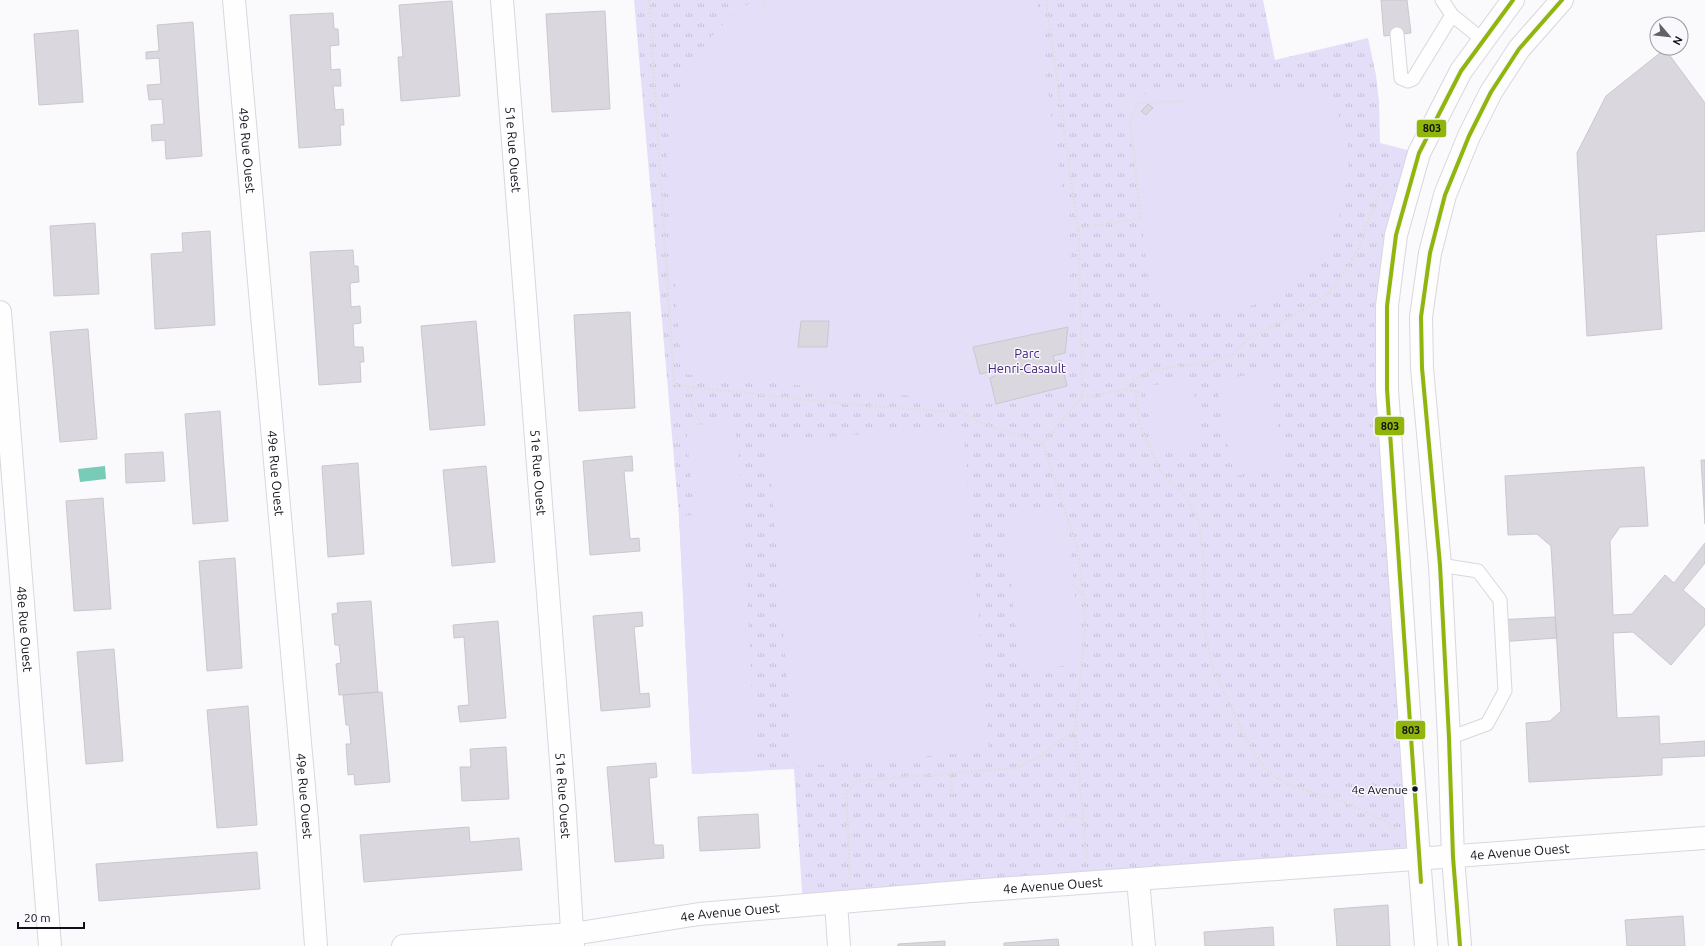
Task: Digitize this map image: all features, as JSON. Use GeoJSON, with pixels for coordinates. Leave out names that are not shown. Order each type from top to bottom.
{"type":"FeatureCollection","features":[{"type":"Feature","properties":{"kind":"street","name":"49e Rue Ouest"},"geometry":{"type":"LineString","coordinates":[[234,0],[307,821],[316,946]]}},
{"type":"Feature","properties":{"kind":"street","name":"51e Rue Ouest"},"geometry":{"type":"LineString","coordinates":[[502,0],[564,800],[573,940]]}},
{"type":"Feature","properties":{"kind":"street"},"geometry":{"type":"LineString","coordinates":[[1426,946],[1418,852],[1387,389],[1387,306],[1396,235],[1419,153],[1461,71],[1512,0]]}},
{"type":"Feature","properties":{"kind":"street"},"geometry":{"type":"LineString","coordinates":[[1460,946],[1453,857],[1449,738],[1440,565],[1422,368],[1421,317],[1430,253],[1445,195],[1469,136],[1491,92],[1519,49],[1562,0]]}},
{"type":"Feature","properties":{"kind":"street","name":"48e Rue Ouest"},"geometry":{"type":"LineString","coordinates":[[0,312],[50,946]]}},
{"type":"Feature","properties":{"kind":"street","name":"4e Avenue Ouest"},"geometry":{"type":"LineString","coordinates":[[402,946],[573,940],[699,914],[1138,880],[1418,852],[1453,857],[1705,838]]}},
{"type":"Feature","properties":{"kind":"street"},"geometry":{"type":"LineString","coordinates":[[1138,880],[1144,946]]}},
{"type":"Feature","properties":{"kind":"street"},"geometry":{"type":"LineString","coordinates":[[839,946],[844,902]]}},
{"type":"Feature","properties":{"kind":"lane"},"geometry":{"type":"LineString","coordinates":[[1445,1],[1452,15],[1483,40]]}},
{"type":"Feature","properties":{"kind":"lane"},"geometry":{"type":"LineString","coordinates":[[1397,34],[1401,78],[1408,81],[1413,79],[1452,15]]}},
{"type":"Feature","properties":{"kind":"lane"},"geometry":{"type":"LineString","coordinates":[[1440,565],[1478,571],[1500,600],[1505,691],[1487,724],[1449,738]]}},
{"type":"Feature","properties":{"kind":"path"},"geometry":{"type":"LineString","coordinates":[[654,0],[650,2],[674,385],[686,385],[835,403],[964,413],[983,424],[1043,444]]}},
{"type":"Feature","properties":{"kind":"path"},"geometry":{"type":"LineString","coordinates":[[764,0],[765,9]]}},
{"type":"Feature","properties":{"kind":"path"},"geometry":{"type":"LineString","coordinates":[[1043,444],[1082,397],[1078,229],[1046,0]]}},
{"type":"Feature","properties":{"kind":"path"},"geometry":{"type":"LineString","coordinates":[[1078,229],[1141,218],[1130,120],[1138,103],[1183,102]]}},
{"type":"Feature","properties":{"kind":"path"},"geometry":{"type":"LineString","coordinates":[[1125,390],[1134,379],[1153,370],[1214,361],[1234,354],[1247,338],[1281,322],[1326,296],[1346,270],[1358,249],[1379,191],[1390,180]]}},
{"type":"Feature","properties":{"kind":"path"},"geometry":{"type":"LineString","coordinates":[[686,385],[700,425]]}},
{"type":"Feature","properties":{"kind":"path"},"geometry":{"type":"LineString","coordinates":[[1082,397],[1125,390],[1145,393]]}},
{"type":"Feature","properties":{"kind":"path"},"geometry":{"type":"LineString","coordinates":[[1136,392],[1140,426],[1160,470],[1184,494],[1199,522],[1204,563],[1204,629],[1213,668],[1250,747],[1267,770],[1289,785],[1340,800],[1384,821],[1418,852]]}},
{"type":"Feature","properties":{"kind":"path"},"geometry":{"type":"LineString","coordinates":[[1043,444],[1077,548],[1084,597],[1085,630],[1074,730],[1089,883]]}},
{"type":"Feature","properties":{"kind":"path"},"geometry":{"type":"LineString","coordinates":[[1073,585],[1084,597]]}},
{"type":"Feature","properties":{"kind":"path"},"geometry":{"type":"LineString","coordinates":[[844,902],[848,837],[846,793],[858,781],[1016,768],[1037,758],[1074,730]]}},
{"type":"Feature","properties":{"kind":"path"},"geometry":{"type":"LineString","coordinates":[[951,773],[952,796]]}},
{"type":"Feature","properties":{"kind":"path"},"geometry":{"type":"LineString","coordinates":[[1064,816],[1083,818]]}},
{"type":"Feature","properties":{"kind":"path"},"geometry":{"type":"LineString","coordinates":[[848,837],[855,833]]}},
{"type":"Feature","properties":{"kind":"green space","name":"Parc Henri-Casault"},"geometry":{"type":"Polygon","coordinates":[[[634,0],[1263,0],[1275,60],[1368,38],[1376,75],[1379,102],[1380,143],[1419,153],[1387,306],[1419,859],[803,906],[794,769],[692,774],[679,516],[634,0]]]}},
{"type":"Feature","properties":{"kind":"green space"},"geometry":{"type":"Polygon","coordinates":[[[755,0],[1037,0],[1053,130],[1071,244],[1067,386],[996,404],[682,374],[667,174],[668,141],[673,108],[685,76],[693,61],[704,46],[728,20],[755,0]]]}},
{"type":"Feature","properties":{"kind":"green space"},"geometry":{"type":"Polygon","coordinates":[[[1305,87],[1327,101],[1334,108],[1341,120],[1347,142],[1348,175],[1343,203],[1333,236],[1323,256],[1298,282],[1284,292],[1268,300],[1235,309],[1217,311],[1185,310],[1150,295],[1128,105],[1139,94],[1305,87]]]}},
{"type":"Feature","properties":{"kind":"green space"},"geometry":{"type":"Polygon","coordinates":[[[1268,371],[1285,466],[1234,476],[1216,381],[1268,371]]]}},
{"type":"Feature","properties":{"kind":"green space"},"geometry":{"type":"Polygon","coordinates":[[[1191,379],[1202,446],[1154,455],[1143,387],[1191,379]]]}},
{"type":"Feature","properties":{"kind":"green space"},"geometry":{"type":"Polygon","coordinates":[[[735,421],[743,512],[756,771],[692,774],[679,516],[694,515],[686,426],[735,421]]]}},
{"type":"Feature","properties":{"kind":"green space"},"geometry":{"type":"Polygon","coordinates":[[[963,426],[989,751],[794,767],[768,442],[963,426]]]}},
{"type":"Feature","properties":{"kind":"green space"},"geometry":{"type":"Polygon","coordinates":[[[1054,508],[1067,519],[1081,651],[1070,665],[1032,670],[1019,659],[1005,527],[1016,513],[1054,508]]]}},
{"type":"Feature","properties":{"kind":"shaded area"},"geometry":{"type":"Polygon","coordinates":[[[105,466],[106,479],[80,482],[78,469],[105,466]]]}},
{"type":"Feature","properties":{"kind":"building"},"geometry":{"type":"Polygon","coordinates":[[[1381,0],[1407,0],[1411,33],[1384,36],[1381,0]]]}},
{"type":"Feature","properties":{"kind":"building"},"geometry":{"type":"Polygon","coordinates":[[[452,1],[460,96],[401,101],[398,57],[403,57],[399,5],[452,1]]]}},
{"type":"Feature","properties":{"kind":"building"},"geometry":{"type":"Polygon","coordinates":[[[605,11],[610,109],[552,112],[546,14],[605,11]]]}},
{"type":"Feature","properties":{"kind":"building"},"geometry":{"type":"Polygon","coordinates":[[[333,13],[334,29],[338,29],[339,45],[330,46],[331,70],[340,69],[341,86],[333,86],[335,110],[343,109],[344,125],[340,125],[341,145],[299,148],[290,15],[333,13]]]}},
{"type":"Feature","properties":{"kind":"building"},"geometry":{"type":"Polygon","coordinates":[[[193,22],[202,156],[166,159],[165,140],[152,141],[151,125],[164,124],[162,99],[149,100],[147,85],[161,84],[159,58],[146,59],[146,52],[159,51],[157,25],[193,22]]]}},
{"type":"Feature","properties":{"kind":"building"},"geometry":{"type":"Polygon","coordinates":[[[78,30],[83,102],[39,105],[34,34],[78,30]]]}},
{"type":"Feature","properties":{"kind":"building"},"geometry":{"type":"Polygon","coordinates":[[[1656,56],[1670,56],[1705,103],[1705,231],[1656,235],[1662,329],[1587,336],[1577,153],[1606,96],[1656,56]]]}},
{"type":"Feature","properties":{"kind":"building"},"geometry":{"type":"Polygon","coordinates":[[[1148,104],[1153,108],[1146,115],[1141,111],[1148,104]]]}},
{"type":"Feature","properties":{"kind":"building"},"geometry":{"type":"Polygon","coordinates":[[[95,223],[99,294],[54,296],[50,226],[95,223]]]}},
{"type":"Feature","properties":{"kind":"building"},"geometry":{"type":"Polygon","coordinates":[[[210,231],[215,325],[155,329],[151,254],[183,252],[182,233],[210,231]]]}},
{"type":"Feature","properties":{"kind":"building"},"geometry":{"type":"Polygon","coordinates":[[[353,250],[354,266],[358,266],[359,282],[350,283],[351,307],[360,306],[361,323],[353,324],[354,347],[363,347],[364,362],[360,362],[361,382],[319,385],[310,252],[353,250]]]}},
{"type":"Feature","properties":{"kind":"building"},"geometry":{"type":"Polygon","coordinates":[[[630,312],[635,408],[579,411],[574,315],[630,312]]]}},
{"type":"Feature","properties":{"kind":"building"},"geometry":{"type":"Polygon","coordinates":[[[476,321],[485,425],[430,430],[421,326],[476,321]]]}},
{"type":"Feature","properties":{"kind":"building"},"geometry":{"type":"Polygon","coordinates":[[[801,321],[829,321],[827,347],[798,347],[801,321]]]}},
{"type":"Feature","properties":{"kind":"building"},"geometry":{"type":"Polygon","coordinates":[[[1068,327],[1065,353],[1053,356],[1054,362],[1061,360],[1067,386],[996,404],[990,378],[995,376],[994,371],[980,374],[973,347],[1068,327]]]}},
{"type":"Feature","properties":{"kind":"building"},"geometry":{"type":"Polygon","coordinates":[[[88,329],[97,439],[60,442],[50,332],[88,329]]]}},
{"type":"Feature","properties":{"kind":"building"},"geometry":{"type":"Polygon","coordinates":[[[220,411],[228,521],[193,524],[185,414],[220,411]]]}},
{"type":"Feature","properties":{"kind":"building"},"geometry":{"type":"Polygon","coordinates":[[[163,452],[165,481],[126,483],[125,454],[163,452]]]}},
{"type":"Feature","properties":{"kind":"building"},"geometry":{"type":"Polygon","coordinates":[[[632,456],[633,471],[624,471],[630,539],[639,538],[640,551],[590,555],[583,461],[632,456]]]}},
{"type":"Feature","properties":{"kind":"building"},"geometry":{"type":"Polygon","coordinates":[[[1701,460],[1705,460],[1705,524],[1701,460]]]}},
{"type":"Feature","properties":{"kind":"building"},"geometry":{"type":"Polygon","coordinates":[[[358,463],[364,554],[328,557],[322,466],[358,463]]]}},
{"type":"Feature","properties":{"kind":"building"},"geometry":{"type":"Polygon","coordinates":[[[486,466],[495,562],[452,566],[443,470],[486,466]]]}},
{"type":"Feature","properties":{"kind":"building"},"geometry":{"type":"Polygon","coordinates":[[[1644,467],[1648,526],[1620,527],[1610,541],[1613,615],[1632,614],[1665,575],[1674,583],[1705,543],[1705,563],[1683,590],[1705,609],[1705,625],[1671,665],[1633,632],[1613,633],[1617,718],[1659,716],[1660,744],[1705,741],[1705,756],[1662,758],[1662,775],[1529,782],[1526,723],[1550,721],[1561,711],[1551,546],[1537,534],[1508,535],[1505,476],[1644,467]]]}},
{"type":"Feature","properties":{"kind":"building"},"geometry":{"type":"Polygon","coordinates":[[[103,498],[111,609],[74,611],[66,501],[103,498]]]}},
{"type":"Feature","properties":{"kind":"building"},"geometry":{"type":"Polygon","coordinates":[[[235,558],[242,668],[207,671],[199,561],[235,558]]]}},
{"type":"Feature","properties":{"kind":"building"},"geometry":{"type":"Polygon","coordinates":[[[371,601],[378,692],[339,695],[336,664],[341,663],[339,645],[335,645],[332,614],[338,613],[337,603],[371,601]]]}},
{"type":"Feature","properties":{"kind":"building"},"geometry":{"type":"Polygon","coordinates":[[[642,612],[643,626],[634,627],[640,694],[649,693],[650,707],[601,711],[593,616],[642,612]]]}},
{"type":"Feature","properties":{"kind":"building"},"geometry":{"type":"Polygon","coordinates":[[[1555,617],[1557,638],[1498,642],[1496,620],[1555,617]]]}},
{"type":"Feature","properties":{"kind":"building"},"geometry":{"type":"Polygon","coordinates":[[[498,621],[506,718],[460,722],[458,706],[469,705],[464,637],[454,638],[453,625],[498,621]]]}},
{"type":"Feature","properties":{"kind":"building"},"geometry":{"type":"Polygon","coordinates":[[[114,649],[123,761],[86,764],[77,652],[114,649]]]}},
{"type":"Feature","properties":{"kind":"building"},"geometry":{"type":"Polygon","coordinates":[[[382,692],[390,782],[355,785],[354,774],[348,775],[346,744],[351,744],[349,725],[346,725],[343,695],[382,692]]]}},
{"type":"Feature","properties":{"kind":"building"},"geometry":{"type":"Polygon","coordinates":[[[248,706],[257,825],[217,828],[207,710],[248,706]]]}},
{"type":"Feature","properties":{"kind":"building"},"geometry":{"type":"Polygon","coordinates":[[[506,747],[509,799],[462,801],[460,767],[471,767],[470,749],[506,747]]]}},
{"type":"Feature","properties":{"kind":"building"},"geometry":{"type":"Polygon","coordinates":[[[656,763],[657,777],[649,778],[654,845],[663,845],[664,858],[615,862],[607,767],[656,763]]]}},
{"type":"Feature","properties":{"kind":"building"},"geometry":{"type":"Polygon","coordinates":[[[758,814],[760,848],[700,851],[698,817],[758,814]]]}},
{"type":"Feature","properties":{"kind":"building"},"geometry":{"type":"Polygon","coordinates":[[[469,827],[470,842],[519,838],[522,870],[364,882],[360,835],[469,827]]]}},
{"type":"Feature","properties":{"kind":"building"},"geometry":{"type":"Polygon","coordinates":[[[257,852],[260,889],[99,901],[96,864],[257,852]]]}},
{"type":"Feature","properties":{"kind":"building"},"geometry":{"type":"Polygon","coordinates":[[[1388,905],[1390,946],[1337,946],[1334,909],[1388,905]]]}},
{"type":"Feature","properties":{"kind":"building"},"geometry":{"type":"Polygon","coordinates":[[[1683,916],[1685,946],[1627,946],[1625,920],[1683,916]]]}},
{"type":"Feature","properties":{"kind":"building"},"geometry":{"type":"Polygon","coordinates":[[[1273,927],[1274,946],[1205,946],[1204,932],[1273,927]]]}},
{"type":"Feature","properties":{"kind":"building"},"geometry":{"type":"Polygon","coordinates":[[[1058,939],[1059,946],[1004,946],[1004,943],[1058,939]]]}},
{"type":"Feature","properties":{"kind":"building"},"geometry":{"type":"Polygon","coordinates":[[[945,941],[945,946],[898,946],[898,944],[945,941]]]}},
{"type":"Feature","properties":{"kind":"transit line","name":"803"},"geometry":{"type":"LineString","coordinates":[[1421,882],[1387,389],[1387,306],[1396,235],[1419,153],[1461,71],[1513,0]]}},
{"type":"Feature","properties":{"kind":"transit line","name":"803"},"geometry":{"type":"LineString","coordinates":[[1460,946],[1453,857],[1449,738],[1440,565],[1422,368],[1421,317],[1430,253],[1445,195],[1469,136],[1491,92],[1519,49],[1562,0]]}},
{"type":"Feature","properties":{"kind":"place","name":"4e Avenue"},"geometry":{"type":"Point","coordinates":[1415,789]}}]}
